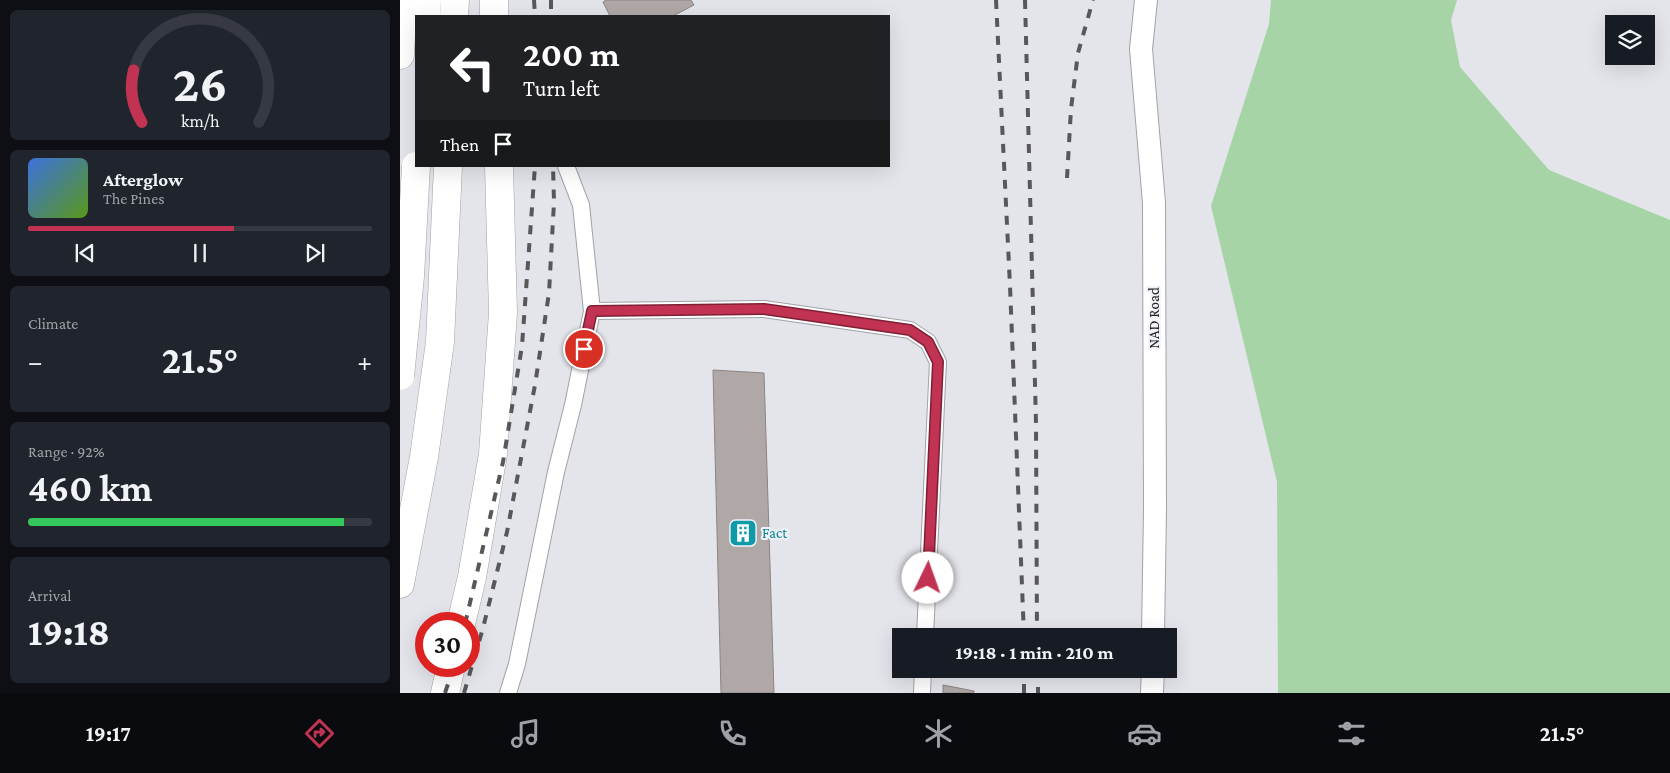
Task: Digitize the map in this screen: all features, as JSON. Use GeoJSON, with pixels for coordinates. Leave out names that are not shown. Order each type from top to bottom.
{"type":"FeatureCollection","features":[{"type":"Feature","properties":{"kind":"highway"},"geometry":{"type":"LineString","coordinates":[[400,55],[403,0]]}},
{"type":"Feature","properties":{"kind":"highway"},"geometry":{"type":"LineString","coordinates":[[426,15],[427,0]]}},
{"type":"Feature","properties":{"kind":"highway"},"geometry":{"type":"LineString","coordinates":[[454,15],[455,0]]}},
{"type":"Feature","properties":{"kind":"highway"},"geometry":{"type":"LineString","coordinates":[[494,0],[494,15]]}},
{"type":"Feature","properties":{"kind":"highway"},"geometry":{"type":"LineString","coordinates":[[400,376],[410,276],[416,167]]}},
{"type":"Feature","properties":{"kind":"highway"},"geometry":{"type":"LineString","coordinates":[[400,584],[424,457],[440,342],[444,293],[448,167]]}},
{"type":"Feature","properties":{"kind":"highway"},"geometry":{"type":"LineString","coordinates":[[464,612],[472,577],[493,454],[503,314],[499,167]]}},
{"type":"Feature","properties":{"kind":"highway"},"geometry":{"type":"LineString","coordinates":[[400,292],[444,293]]}},
{"type":"Feature","properties":{"kind":"highway"},"geometry":{"type":"LineString","coordinates":[[400,339],[440,342]]}},
{"type":"Feature","properties":{"kind":"highway"},"geometry":{"type":"LineString","coordinates":[[445,693],[449,677]]}},
{"type":"Feature","properties":{"kind":"street","name":"NAD Road"},"geometry":{"type":"LineString","coordinates":[[1146,0],[1141,49],[1154,203],[1155,509],[1153,628]]}},
{"type":"Feature","properties":{"kind":"street"},"geometry":{"type":"LineString","coordinates":[[508,693],[517,664],[556,472],[573,405],[592,311],[580,205],[566,167]]}},
{"type":"Feature","properties":{"kind":"street"},"geometry":{"type":"LineString","coordinates":[[592,311],[764,309],[910,330],[928,342],[938,362],[925,628]]}},
{"type":"Feature","properties":{"kind":"street"},"geometry":{"type":"LineString","coordinates":[[922,693],[923,678]]}},
{"type":"Feature","properties":{"kind":"street"},"geometry":{"type":"LineString","coordinates":[[1152,693],[1153,678]]}},
{"type":"Feature","properties":{"kind":"green space"},"geometry":{"type":"Polygon","coordinates":[[[1271,0],[1457,0],[1451,20],[1460,67],[1549,170],[1670,220],[1670,693],[1278,693],[1277,482],[1211,206],[1269,24],[1271,0]]]}},
{"type":"Feature","properties":{"kind":"building"},"geometry":{"type":"Polygon","coordinates":[[[606,0],[691,0],[694,5],[675,15],[610,15],[603,2],[606,0]]]}},
{"type":"Feature","properties":{"kind":"building","name":"Fact"},"geometry":{"type":"Polygon","coordinates":[[[713,370],[764,373],[774,693],[721,693],[713,370]]]}},
{"type":"Feature","properties":{"kind":"building"},"geometry":{"type":"Polygon","coordinates":[[[943,685],[974,691],[974,693],[943,693],[943,685]]]}},
{"type":"Feature","properties":{"kind":"railway"},"geometry":{"type":"LineString","coordinates":[[534,0],[535,15]]}},
{"type":"Feature","properties":{"kind":"railway"},"geometry":{"type":"LineString","coordinates":[[551,0],[551,15]]}},
{"type":"Feature","properties":{"kind":"railway"},"geometry":{"type":"LineString","coordinates":[[996,0],[1024,628]]}},
{"type":"Feature","properties":{"kind":"railway"},"geometry":{"type":"LineString","coordinates":[[1025,0],[1036,423],[1037,628]]}},
{"type":"Feature","properties":{"kind":"railway"},"geometry":{"type":"LineString","coordinates":[[1067,178],[1071,109],[1078,53],[1093,0]]}},
{"type":"Feature","properties":{"kind":"railway"},"geometry":{"type":"LineString","coordinates":[[468,612],[503,462],[522,346],[535,167]]}},
{"type":"Feature","properties":{"kind":"railway"},"geometry":{"type":"LineString","coordinates":[[464,693],[483,628],[507,532],[535,385],[549,293],[554,202],[553,167]]}},
{"type":"Feature","properties":{"kind":"railway"},"geometry":{"type":"LineString","coordinates":[[445,693],[450,677]]}},
{"type":"Feature","properties":{"kind":"railway"},"geometry":{"type":"LineString","coordinates":[[1024,678],[1024,693]]}},
{"type":"Feature","properties":{"kind":"railway"},"geometry":{"type":"LineString","coordinates":[[1038,678],[1038,693]]}},
{"type":"Feature","properties":{"kind":"place","name":"Fact"},"geometry":{"type":"Point","coordinates":[743,533]}},
{"type":"Feature","properties":{"kind":"route"},"geometry":{"type":"LineString","coordinates":[[584,349],[592,311],[764,309],[910,330],[928,342],[938,362],[928,578]]}}]}
